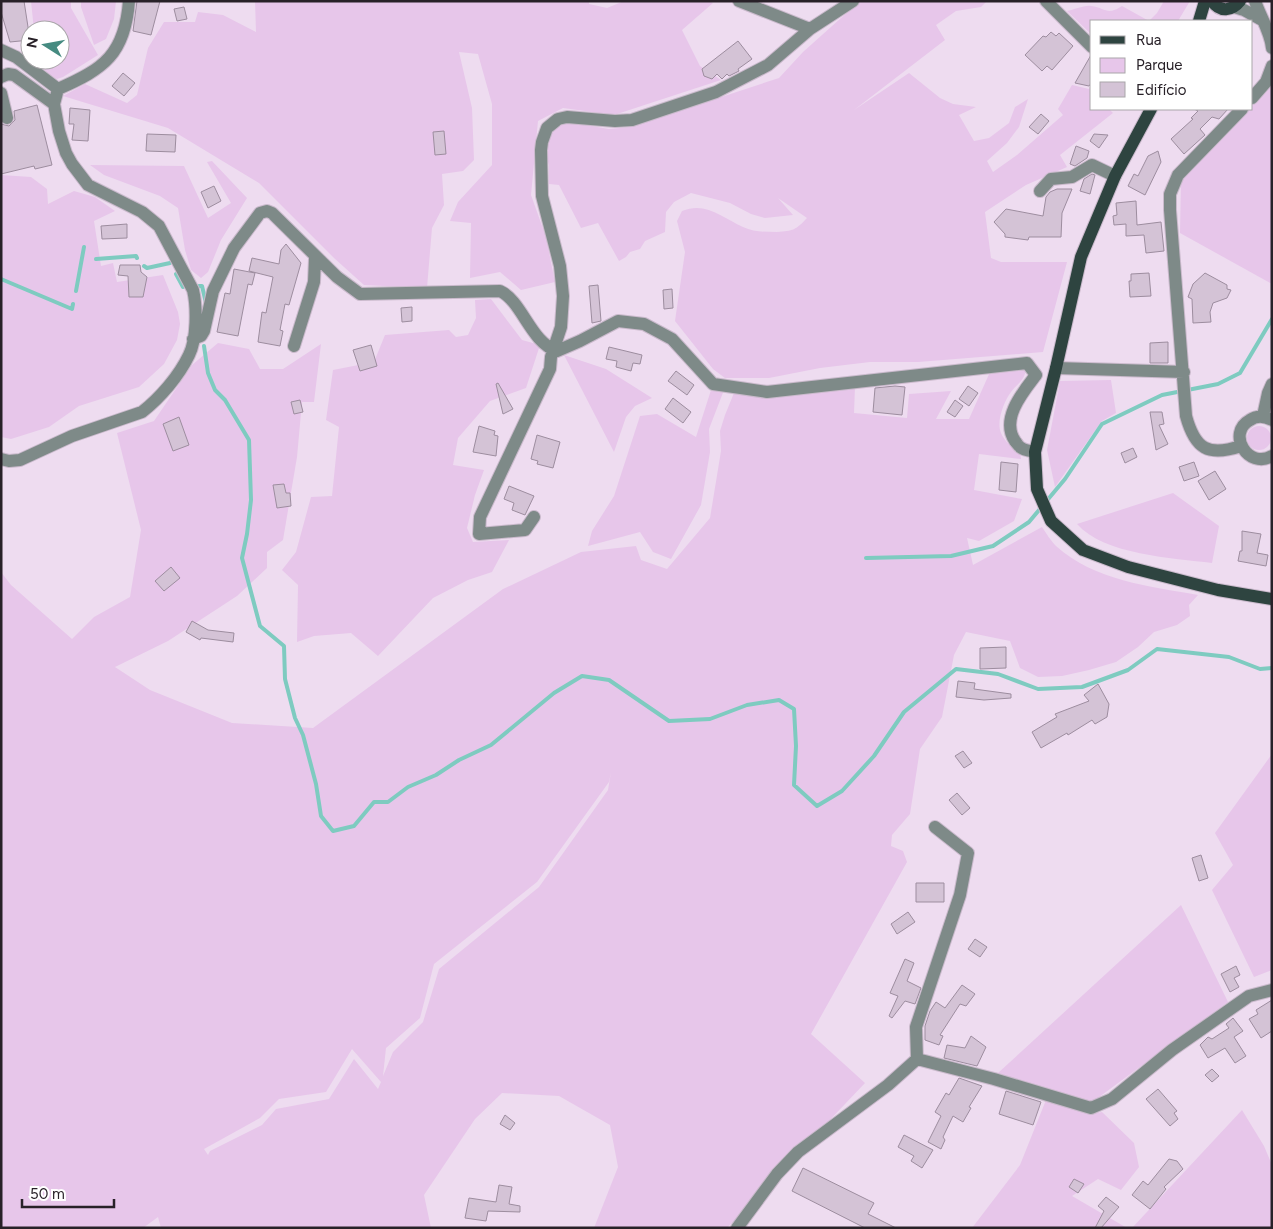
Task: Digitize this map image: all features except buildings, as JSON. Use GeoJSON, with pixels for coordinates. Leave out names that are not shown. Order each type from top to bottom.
{"type":"FeatureCollection","features":[{"type":"Feature","properties":{"kind":"main road"},"geometry":{"type":"LineString","coordinates":[[1200,20],[1205,1]]}},
{"type":"Feature","properties":{"kind":"main road"},"geometry":{"type":"LineString","coordinates":[[1201,20],[1215,4],[1224,10],[1237,4]]}},
{"type":"Feature","properties":{"kind":"main road"},"geometry":{"type":"LineString","coordinates":[[1150,110],[1116,176],[1081,257],[1035,452],[1037,488],[1051,521],[1083,550],[1128,567],[1218,590],[1272,599]]}},
{"type":"Feature","properties":{"kind":"street"},"geometry":{"type":"LineString","coordinates":[[1,459],[9,461],[25,458],[72,436],[142,412],[151,405],[171,382],[188,357],[193,338],[196,307],[193,290],[159,226],[142,212],[88,185],[84,180],[66,153],[59,131],[54,104],[58,90],[84,78],[105,64],[117,48],[127,19],[129,1]]}},
{"type":"Feature","properties":{"kind":"street"},"geometry":{"type":"LineString","coordinates":[[738,1],[810,29]]}},
{"type":"Feature","properties":{"kind":"street"},"geometry":{"type":"LineString","coordinates":[[534,516],[525,530],[479,534],[480,517],[550,369],[561,327],[563,296],[560,266],[542,196],[541,150],[548,128],[558,119],[567,117],[615,121],[632,120],[716,92],[768,66],[810,29],[853,1]]}},
{"type":"Feature","properties":{"kind":"street"},"geometry":{"type":"LineString","coordinates":[[1046,1],[1090,45]]}},
{"type":"Feature","properties":{"kind":"street"},"geometry":{"type":"LineString","coordinates":[[1255,1],[1266,27],[1272,48]]}},
{"type":"Feature","properties":{"kind":"street"},"geometry":{"type":"LineString","coordinates":[[1237,4],[1262,20]]}},
{"type":"Feature","properties":{"kind":"street"},"geometry":{"type":"LineString","coordinates":[[1,50],[16,57],[58,90]]}},
{"type":"Feature","properties":{"kind":"street"},"geometry":{"type":"LineString","coordinates":[[1253,97],[1266,82],[1272,66]]}},
{"type":"Feature","properties":{"kind":"street"},"geometry":{"type":"LineString","coordinates":[[1,77],[8,74],[14,75],[54,104]]}},
{"type":"Feature","properties":{"kind":"street"},"geometry":{"type":"LineString","coordinates":[[1,93],[7,118]]}},
{"type":"Feature","properties":{"kind":"street"},"geometry":{"type":"LineString","coordinates":[[1241,110],[1178,175],[1170,194],[1173,265],[1184,372],[1186,416],[1191,434],[1204,448],[1216,452],[1241,446]]}},
{"type":"Feature","properties":{"kind":"street"},"geometry":{"type":"LineString","coordinates":[[1040,191],[1051,179],[1072,177],[1092,165],[1116,176]]}},
{"type":"Feature","properties":{"kind":"street"},"geometry":{"type":"LineString","coordinates":[[193,338],[201,336],[204,331],[213,291],[234,248],[260,213],[267,211],[315,258],[362,295],[500,291],[508,296],[536,334],[547,346],[554,350],[561,350],[618,320],[644,324],[672,339],[713,384],[767,392],[1027,363],[1036,375],[1024,390],[1013,410],[1009,425],[1012,436],[1019,447],[1035,452]]}},
{"type":"Feature","properties":{"kind":"street"},"geometry":{"type":"LineString","coordinates":[[294,346],[314,282],[315,258]]}},
{"type":"Feature","properties":{"kind":"street"},"geometry":{"type":"LineString","coordinates":[[1056,368],[1184,372]]}},
{"type":"Feature","properties":{"kind":"street"},"geometry":{"type":"LineString","coordinates":[[1270,388],[1268,418],[1254,417],[1246,422],[1241,429],[1239,438],[1245,453],[1252,458],[1260,459],[1272,456]]}},
{"type":"Feature","properties":{"kind":"street"},"geometry":{"type":"LineString","coordinates":[[737,1228],[777,1174],[798,1152],[888,1085],[917,1059],[916,1027],[960,895],[968,853],[935,827]]}},
{"type":"Feature","properties":{"kind":"street"},"geometry":{"type":"LineString","coordinates":[[917,1059],[1091,1108],[1112,1099],[1172,1050],[1249,996],[1272,990]]}},
{"type":"Feature","properties":{"kind":"green space"},"geometry":{"type":"Polygon","coordinates":[[[31,1],[71,1],[71,8],[98,55],[57,79],[45,70],[70,70],[70,20],[33,20],[31,1]]]}},
{"type":"Feature","properties":{"kind":"green space"},"geometry":{"type":"Polygon","coordinates":[[[81,1],[116,1],[114,19],[106,39],[94,45],[81,7],[81,1]]]}},
{"type":"Feature","properties":{"kind":"green space"},"geometry":{"type":"Polygon","coordinates":[[[255,1],[589,1],[589,4],[607,8],[624,1],[708,1],[713,3],[682,30],[700,66],[721,80],[614,115],[563,108],[538,121],[531,195],[546,237],[555,282],[521,290],[500,272],[470,278],[471,223],[450,221],[458,202],[492,165],[492,104],[478,54],[459,52],[472,108],[474,160],[463,171],[442,174],[444,205],[432,228],[427,288],[364,285],[334,258],[259,183],[168,128],[63,96],[85,84],[127,103],[137,95],[148,48],[164,22],[195,22],[198,12],[223,15],[256,32],[255,1]]]}},
{"type":"Feature","properties":{"kind":"green space"},"geometry":{"type":"Polygon","coordinates":[[[860,1],[987,1],[981,7],[956,11],[936,25],[945,40],[854,110],[909,73],[940,98],[953,104],[976,107],[959,115],[974,141],[989,138],[1009,123],[1015,107],[1028,99],[1019,127],[1007,143],[987,161],[993,172],[1017,155],[1063,115],[1058,109],[1072,85],[1090,88],[1090,110],[1110,110],[1113,113],[1060,155],[1067,167],[1026,185],[985,212],[991,258],[1001,262],[1067,262],[1043,352],[918,362],[870,362],[820,368],[769,378],[725,378],[713,369],[675,321],[685,252],[677,221],[682,211],[691,208],[707,209],[747,229],[764,232],[791,230],[807,218],[778,198],[793,215],[765,218],[751,214],[730,203],[691,193],[674,202],[666,212],[665,232],[645,241],[640,249],[630,252],[619,261],[598,223],[581,228],[559,185],[549,184],[549,165],[545,152],[551,131],[558,125],[568,122],[609,129],[630,127],[779,78],[803,52],[860,1]]]}},
{"type":"Feature","properties":{"kind":"green space"},"geometry":{"type":"Polygon","coordinates":[[[1164,1],[1190,1],[1179,20],[1150,20],[1164,1]]]}},
{"type":"Feature","properties":{"kind":"green space"},"geometry":{"type":"Polygon","coordinates":[[[1088,6],[1110,11],[1122,6],[1147,20],[1090,20],[1090,33],[1067,11],[1088,6]]]}},
{"type":"Feature","properties":{"kind":"green space"},"geometry":{"type":"Polygon","coordinates":[[[1272,83],[1272,284],[1180,233],[1181,179],[1247,110],[1253,110],[1253,104],[1272,83]]]}},
{"type":"Feature","properties":{"kind":"green space"},"geometry":{"type":"Polygon","coordinates":[[[212,161],[247,198],[221,240],[208,272],[201,278],[191,270],[185,250],[178,208],[160,196],[104,175],[90,165],[184,166],[208,218],[231,203],[207,162],[212,161]]]}},
{"type":"Feature","properties":{"kind":"green space"},"geometry":{"type":"Polygon","coordinates":[[[1,175],[31,177],[47,189],[48,204],[74,191],[95,197],[115,211],[94,221],[101,266],[113,263],[117,282],[163,275],[178,312],[180,324],[177,340],[164,364],[139,387],[79,406],[49,427],[11,439],[1,437],[1,175]]]}},
{"type":"Feature","properties":{"kind":"green space"},"geometry":{"type":"Polygon","coordinates":[[[491,299],[522,340],[540,345],[526,388],[490,401],[458,438],[453,465],[484,470],[475,495],[467,528],[473,542],[509,540],[492,572],[468,580],[433,598],[378,656],[351,633],[314,636],[297,642],[298,585],[282,570],[296,552],[311,497],[332,496],[339,427],[326,420],[333,370],[374,362],[385,335],[449,330],[456,337],[468,335],[476,318],[475,300],[491,299]]]}},
{"type":"Feature","properties":{"kind":"green space"},"geometry":{"type":"Polygon","coordinates":[[[218,343],[249,349],[260,369],[283,369],[321,344],[314,402],[302,402],[297,457],[283,540],[267,552],[267,568],[237,596],[168,641],[115,667],[150,690],[232,723],[313,728],[503,589],[581,552],[636,546],[641,560],[667,569],[710,518],[721,451],[720,431],[734,393],[855,387],[854,413],[907,418],[909,394],[951,391],[936,419],[969,419],[990,372],[1023,367],[1026,370],[1025,374],[1006,401],[999,423],[1002,436],[1020,453],[1021,459],[979,454],[974,490],[1022,499],[1014,521],[979,541],[967,538],[973,565],[1042,527],[1056,546],[1071,558],[1105,575],[1142,585],[1198,595],[1189,605],[1190,616],[1177,625],[1154,632],[1138,647],[1116,662],[1062,676],[1038,677],[1020,668],[1010,641],[966,632],[954,655],[942,717],[920,749],[910,814],[892,835],[891,846],[903,851],[907,862],[811,1034],[865,1083],[727,1228],[594,1228],[618,1167],[610,1125],[559,1096],[502,1093],[475,1119],[424,1195],[431,1228],[161,1228],[158,1217],[143,1228],[1,1228],[1,572],[11,585],[72,639],[94,617],[130,597],[141,530],[117,433],[154,421],[192,365],[218,343]],[[611,772],[609,782],[537,882],[434,964],[420,1018],[386,1048],[383,1076],[393,1052],[423,1022],[439,969],[539,887],[608,790],[611,772]],[[352,1049],[326,1092],[279,1099],[260,1118],[204,1149],[208,1155],[210,1151],[262,1125],[276,1109],[329,1099],[354,1059],[378,1089],[381,1082],[352,1049]]]}},
{"type":"Feature","properties":{"kind":"green space"},"geometry":{"type":"Polygon","coordinates":[[[564,355],[606,369],[652,398],[635,406],[626,417],[614,452],[564,355]]]}},
{"type":"Feature","properties":{"kind":"green space"},"geometry":{"type":"Polygon","coordinates":[[[1111,380],[1116,413],[1102,421],[1055,487],[1047,450],[1060,381],[1111,380]]]}},
{"type":"Feature","properties":{"kind":"green space"},"geometry":{"type":"Polygon","coordinates":[[[711,390],[724,390],[709,429],[710,452],[701,505],[671,559],[653,552],[640,532],[588,546],[592,531],[614,496],[640,416],[657,414],[696,437],[711,390]]]}},
{"type":"Feature","properties":{"kind":"green space"},"geometry":{"type":"Polygon","coordinates":[[[1259,426],[1267,430],[1271,438],[1267,446],[1259,450],[1251,446],[1247,438],[1251,430],[1259,426]]]}},
{"type":"Feature","properties":{"kind":"green space"},"geometry":{"type":"Polygon","coordinates":[[[1173,493],[1219,526],[1212,563],[1159,557],[1121,549],[1089,534],[1077,524],[1173,493]]]}},
{"type":"Feature","properties":{"kind":"green space"},"geometry":{"type":"Polygon","coordinates":[[[1272,754],[1272,970],[1254,977],[1212,890],[1233,865],[1215,833],[1272,754]]]}},
{"type":"Feature","properties":{"kind":"green space"},"geometry":{"type":"Polygon","coordinates":[[[1181,905],[1228,1002],[1091,1103],[998,1073],[1181,905]]]}},
{"type":"Feature","properties":{"kind":"green space"},"geometry":{"type":"Polygon","coordinates":[[[1046,1100],[1090,1114],[1102,1112],[1134,1143],[1139,1167],[1121,1190],[1098,1179],[1072,1196],[1127,1228],[972,1228],[1020,1165],[1046,1100]]]}},
{"type":"Feature","properties":{"kind":"green space"},"geometry":{"type":"Polygon","coordinates":[[[1242,1110],[1264,1146],[1272,1165],[1272,1228],[1132,1228],[1242,1110]]]}},
{"type":"Feature","properties":{"kind":"waterway"},"geometry":{"type":"LineString","coordinates":[[76,291],[84,247]]}},
{"type":"Feature","properties":{"kind":"waterway"},"geometry":{"type":"LineString","coordinates":[[96,259],[136,256],[137,258]]}},
{"type":"Feature","properties":{"kind":"waterway"},"geometry":{"type":"LineString","coordinates":[[144,266],[147,268],[170,263]]}},
{"type":"Feature","properties":{"kind":"waterway"},"geometry":{"type":"LineString","coordinates":[[176,274],[183,287]]}},
{"type":"Feature","properties":{"kind":"waterway"},"geometry":{"type":"LineString","coordinates":[[1,279],[72,309],[73,304]]}},
{"type":"Feature","properties":{"kind":"waterway"},"geometry":{"type":"LineString","coordinates":[[199,286],[202,286],[206,303]]}},
{"type":"Feature","properties":{"kind":"waterway"},"geometry":{"type":"LineString","coordinates":[[866,558],[951,556],[993,546],[1029,522],[1065,479],[1102,424],[1162,395],[1218,384],[1240,373],[1272,319]]}},
{"type":"Feature","properties":{"kind":"waterway"},"geometry":{"type":"LineString","coordinates":[[204,346],[208,373],[215,390],[225,400],[249,440],[251,500],[242,558],[260,626],[284,646],[285,679],[295,718],[303,735],[316,784],[321,816],[333,831],[354,826],[374,802],[388,802],[408,787],[436,775],[459,760],[491,745],[554,693],[582,676],[609,680],[669,721],[710,719],[747,705],[779,700],[794,709],[796,746],[794,785],[817,806],[842,791],[874,756],[904,712],[956,669],[998,674],[1038,689],[1082,687],[1128,670],[1157,649],[1229,657],[1260,669],[1272,668]]}}]}
